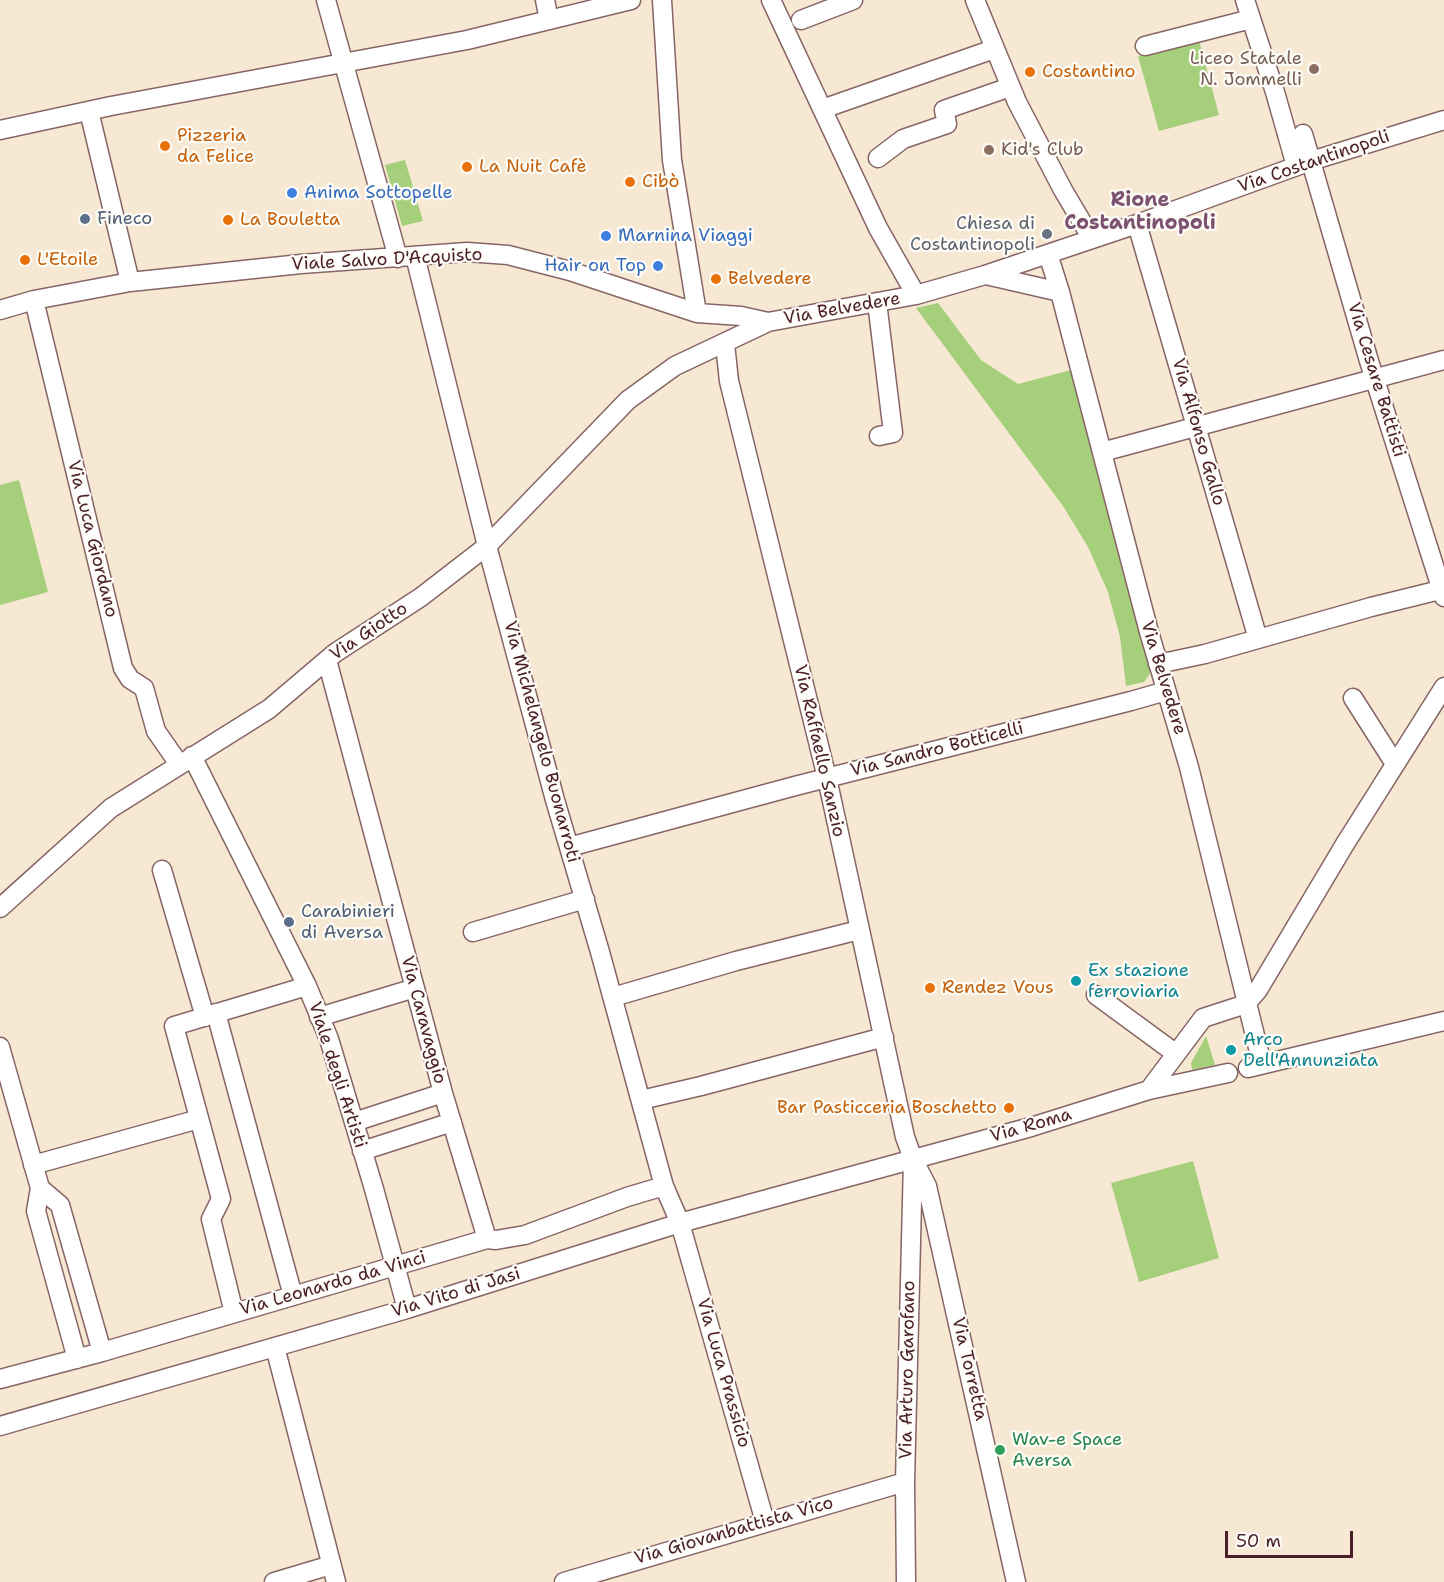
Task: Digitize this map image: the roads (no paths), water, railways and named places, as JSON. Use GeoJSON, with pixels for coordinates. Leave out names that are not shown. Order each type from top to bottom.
{"type":"FeatureCollection","features":[{"type":"Feature","properties":{"kind":"street","name":"Via Michelangelo Buonarroti"},"geometry":{"type":"LineString","coordinates":[[326,0],[344,64],[406,257],[664,1186],[680,1223]]}},
{"type":"Feature","properties":{"kind":"street"},"geometry":{"type":"LineString","coordinates":[[545,0],[549,20]]}},
{"type":"Feature","properties":{"kind":"street"},"geometry":{"type":"LineString","coordinates":[[0,130],[89,111],[467,40],[631,0]]}},
{"type":"Feature","properties":{"kind":"street"},"geometry":{"type":"LineString","coordinates":[[662,0],[672,160],[697,313]]}},
{"type":"Feature","properties":{"kind":"street"},"geometry":{"type":"LineString","coordinates":[[771,0],[878,228],[916,295]]}},
{"type":"Feature","properties":{"kind":"street"},"geometry":{"type":"LineString","coordinates":[[801,20],[853,0]]}},
{"type":"Feature","properties":{"kind":"street"},"geometry":{"type":"LineString","coordinates":[[975,0],[1010,87],[1063,190],[1092,239]]}},
{"type":"Feature","properties":{"kind":"street"},"geometry":{"type":"LineString","coordinates":[[1245,0],[1275,92],[1304,164]]}},
{"type":"Feature","properties":{"kind":"street"},"geometry":{"type":"LineString","coordinates":[[1145,46],[1251,19]]}},
{"type":"Feature","properties":{"kind":"street"},"geometry":{"type":"LineString","coordinates":[[831,106],[994,49]]}},
{"type":"Feature","properties":{"kind":"street"},"geometry":{"type":"LineString","coordinates":[[878,158],[903,139],[947,124],[944,110],[1010,87]]}},
{"type":"Feature","properties":{"kind":"street"},"geometry":{"type":"LineString","coordinates":[[89,111],[130,282]]}},
{"type":"Feature","properties":{"kind":"street","name":"Via Costantinopoli"},"geometry":{"type":"LineString","coordinates":[[1048,254],[1304,164],[1444,120]]}},
{"type":"Feature","properties":{"kind":"street"},"geometry":{"type":"LineString","coordinates":[[1303,134],[1304,164]]}},
{"type":"Feature","properties":{"kind":"street","name":"Via Cesare Battisti"},"geometry":{"type":"LineString","coordinates":[[1304,164],[1443,592]]}},
{"type":"Feature","properties":{"kind":"street","name":"Via Alfonso Gallo"},"geometry":{"type":"LineString","coordinates":[[1137,224],[1258,639]]}},
{"type":"Feature","properties":{"kind":"street","name":"Viale Salvo D'Acquisto"},"geometry":{"type":"LineString","coordinates":[[0,310],[34,300],[130,282],[301,264],[466,252],[508,255],[570,271],[697,313],[741,316],[768,322]]}},
{"type":"Feature","properties":{"kind":"street","name":"Via Belvedere"},"geometry":{"type":"LineString","coordinates":[[768,322],[916,295],[1048,254],[1158,664],[1189,767],[1246,1004],[1255,1066],[1444,1021]]}},
{"type":"Feature","properties":{"kind":"street","name":"Via Belvedere"},"geometry":{"type":"LineString","coordinates":[[985,275],[1060,292]]}},
{"type":"Feature","properties":{"kind":"street","name":"Via Luca Giordano"},"geometry":{"type":"LineString","coordinates":[[34,300],[123,668],[130,678],[144,688],[156,731],[185,760]]}},
{"type":"Feature","properties":{"kind":"street"},"geometry":{"type":"LineString","coordinates":[[877,302],[893,433],[879,436]]}},
{"type":"Feature","properties":{"kind":"street"},"geometry":{"type":"LineString","coordinates":[[724,344],[768,322]]}},
{"type":"Feature","properties":{"kind":"street","name":"Via Giotto"},"geometry":{"type":"LineString","coordinates":[[0,908],[111,808],[269,709],[327,660],[421,597],[487,546],[628,400],[675,366],[724,344]]}},
{"type":"Feature","properties":{"kind":"street","name":"Via Raffaello Sanzio"},"geometry":{"type":"LineString","coordinates":[[724,344],[729,381],[827,777],[905,1137],[913,1159]]}},
{"type":"Feature","properties":{"kind":"street"},"geometry":{"type":"LineString","coordinates":[[1102,452],[1444,360]]}},
{"type":"Feature","properties":{"kind":"street"},"geometry":{"type":"LineString","coordinates":[[1158,664],[1206,654],[1371,607],[1443,592]]}},
{"type":"Feature","properties":{"kind":"street","name":"Via Caravaggio"},"geometry":{"type":"LineString","coordinates":[[327,660],[443,1093],[487,1239]]}},
{"type":"Feature","properties":{"kind":"street"},"geometry":{"type":"LineString","coordinates":[[1149,1090],[1203,1018],[1246,1004],[1258,990],[1444,687]]}},
{"type":"Feature","properties":{"kind":"street","name":"Via Sandro Botticelli"},"geometry":{"type":"LineString","coordinates":[[569,847],[827,777],[1131,702],[1166,691]]}},
{"type":"Feature","properties":{"kind":"street"},"geometry":{"type":"LineString","coordinates":[[1353,698],[1395,764]]}},
{"type":"Feature","properties":{"kind":"street","name":"Viale degli Artisti"},"geometry":{"type":"LineString","coordinates":[[185,760],[307,986],[329,1039],[407,1308]]}},
{"type":"Feature","properties":{"kind":"street"},"geometry":{"type":"LineString","coordinates":[[162,870],[210,1015],[293,1296]]}},
{"type":"Feature","properties":{"kind":"street"},"geometry":{"type":"LineString","coordinates":[[473,932],[585,899]]}},
{"type":"Feature","properties":{"kind":"street"},"geometry":{"type":"LineString","coordinates":[[613,997],[736,961],[859,930]]}},
{"type":"Feature","properties":{"kind":"street"},"geometry":{"type":"LineString","coordinates":[[234,1313],[211,1219],[221,1199],[174,1026],[307,986]]}},
{"type":"Feature","properties":{"kind":"street"},"geometry":{"type":"LineString","coordinates":[[319,1017],[415,988]]}},
{"type":"Feature","properties":{"kind":"street"},"geometry":{"type":"LineString","coordinates":[[1096,995],[1176,1053]]}},
{"type":"Feature","properties":{"kind":"street"},"geometry":{"type":"LineString","coordinates":[[640,1100],[884,1037]]}},
{"type":"Feature","properties":{"kind":"street"},"geometry":{"type":"LineString","coordinates":[[0,1047],[40,1188],[36,1211],[77,1359]]}},
{"type":"Feature","properties":{"kind":"street","name":"Via Roma"},"geometry":{"type":"LineString","coordinates":[[913,1159],[1030,1127],[1149,1090],[1228,1073]]}},
{"type":"Feature","properties":{"kind":"street"},"geometry":{"type":"LineString","coordinates":[[354,1122],[443,1093]]}},
{"type":"Feature","properties":{"kind":"street"},"geometry":{"type":"LineString","coordinates":[[33,1165],[199,1119]]}},
{"type":"Feature","properties":{"kind":"street"},"geometry":{"type":"LineString","coordinates":[[363,1151],[452,1122]]}},
{"type":"Feature","properties":{"kind":"street","name":"Via Vito di Jasi"},"geometry":{"type":"LineString","coordinates":[[0,1426],[407,1308],[680,1223],[913,1159]]}},
{"type":"Feature","properties":{"kind":"street","name":"Via Torretta"},"geometry":{"type":"LineString","coordinates":[[913,1159],[927,1186],[1016,1582]]}},
{"type":"Feature","properties":{"kind":"street","name":"Via Arturo Garofano"},"geometry":{"type":"LineString","coordinates":[[906,1582],[905,1482],[913,1159]]}},
{"type":"Feature","properties":{"kind":"street","name":"Via Leonardo da Vinci"},"geometry":{"type":"LineString","coordinates":[[0,1379],[102,1352],[487,1239],[496,1240],[525,1235],[627,1197],[664,1186]]}},
{"type":"Feature","properties":{"kind":"street"},"geometry":{"type":"LineString","coordinates":[[40,1188],[60,1205],[102,1352]]}},
{"type":"Feature","properties":{"kind":"street","name":"Via Luca Prassicio"},"geometry":{"type":"LineString","coordinates":[[680,1223],[765,1522]]}},
{"type":"Feature","properties":{"kind":"street"},"geometry":{"type":"LineString","coordinates":[[911,1235],[938,1234]]}},
{"type":"Feature","properties":{"kind":"street"},"geometry":{"type":"LineString","coordinates":[[274,1582],[334,1574],[275,1347]]}},
{"type":"Feature","properties":{"kind":"street","name":"Via Giovanbattista Vico"},"geometry":{"type":"LineString","coordinates":[[564,1582],[905,1482]]}},
{"type":"Feature","properties":{"kind":"place","name":"Liceo Statale N. Jommelli"},"geometry":{"type":"Point","coordinates":[1314,69]}},
{"type":"Feature","properties":{"kind":"place","name":"Costantino"},"geometry":{"type":"Point","coordinates":[1030,72]}},
{"type":"Feature","properties":{"kind":"place","name":"Pizzeria da Felice"},"geometry":{"type":"Point","coordinates":[165,146]}},
{"type":"Feature","properties":{"kind":"place","name":"Kid's Club"},"geometry":{"type":"Point","coordinates":[989,150]}},
{"type":"Feature","properties":{"kind":"place","name":"La Nuit Cafè"},"geometry":{"type":"Point","coordinates":[467,167]}},
{"type":"Feature","properties":{"kind":"place","name":"Cibò"},"geometry":{"type":"Point","coordinates":[630,182]}},
{"type":"Feature","properties":{"kind":"place","name":"Anima Sottopelle"},"geometry":{"type":"Point","coordinates":[292,193]}},
{"type":"Feature","properties":{"kind":"place","name":"Fineco"},"geometry":{"type":"Point","coordinates":[85,219]}},
{"type":"Feature","properties":{"kind":"place","name":"La Bouletta"},"geometry":{"type":"Point","coordinates":[228,220]}},
{"type":"Feature","properties":{"kind":"place","name":"Chiesa di Costantinopoli"},"geometry":{"type":"Point","coordinates":[1047,234]}},
{"type":"Feature","properties":{"kind":"place","name":"Marnina Viaggi"},"geometry":{"type":"Point","coordinates":[606,236]}},
{"type":"Feature","properties":{"kind":"place","name":"L'Etoile"},"geometry":{"type":"Point","coordinates":[25,260]}},
{"type":"Feature","properties":{"kind":"place","name":"Hair on Top"},"geometry":{"type":"Point","coordinates":[658,266]}},
{"type":"Feature","properties":{"kind":"place","name":"Belvedere"},"geometry":{"type":"Point","coordinates":[716,279]}},
{"type":"Feature","properties":{"kind":"place","name":"Carabinieri di Aversa"},"geometry":{"type":"Point","coordinates":[289,922]}},
{"type":"Feature","properties":{"kind":"place","name":"Ex stazione ferroviaria"},"geometry":{"type":"Point","coordinates":[1076,981]}},
{"type":"Feature","properties":{"kind":"place","name":"Rendez Vous"},"geometry":{"type":"Point","coordinates":[930,988]}},
{"type":"Feature","properties":{"kind":"place","name":"Arco Dell'Annunziata"},"geometry":{"type":"Point","coordinates":[1231,1050]}},
{"type":"Feature","properties":{"kind":"place","name":"Bar Pasticceria Boschetto"},"geometry":{"type":"Point","coordinates":[1009,1108]}},
{"type":"Feature","properties":{"kind":"place","name":"Wav-e Space Aversa"},"geometry":{"type":"Point","coordinates":[1000,1450]}},
{"type":"Feature","properties":{"kind":"district","name":"Rione Costantinopoli"},"geometry":{"type":"Point","coordinates":[1140,212]}}]}
